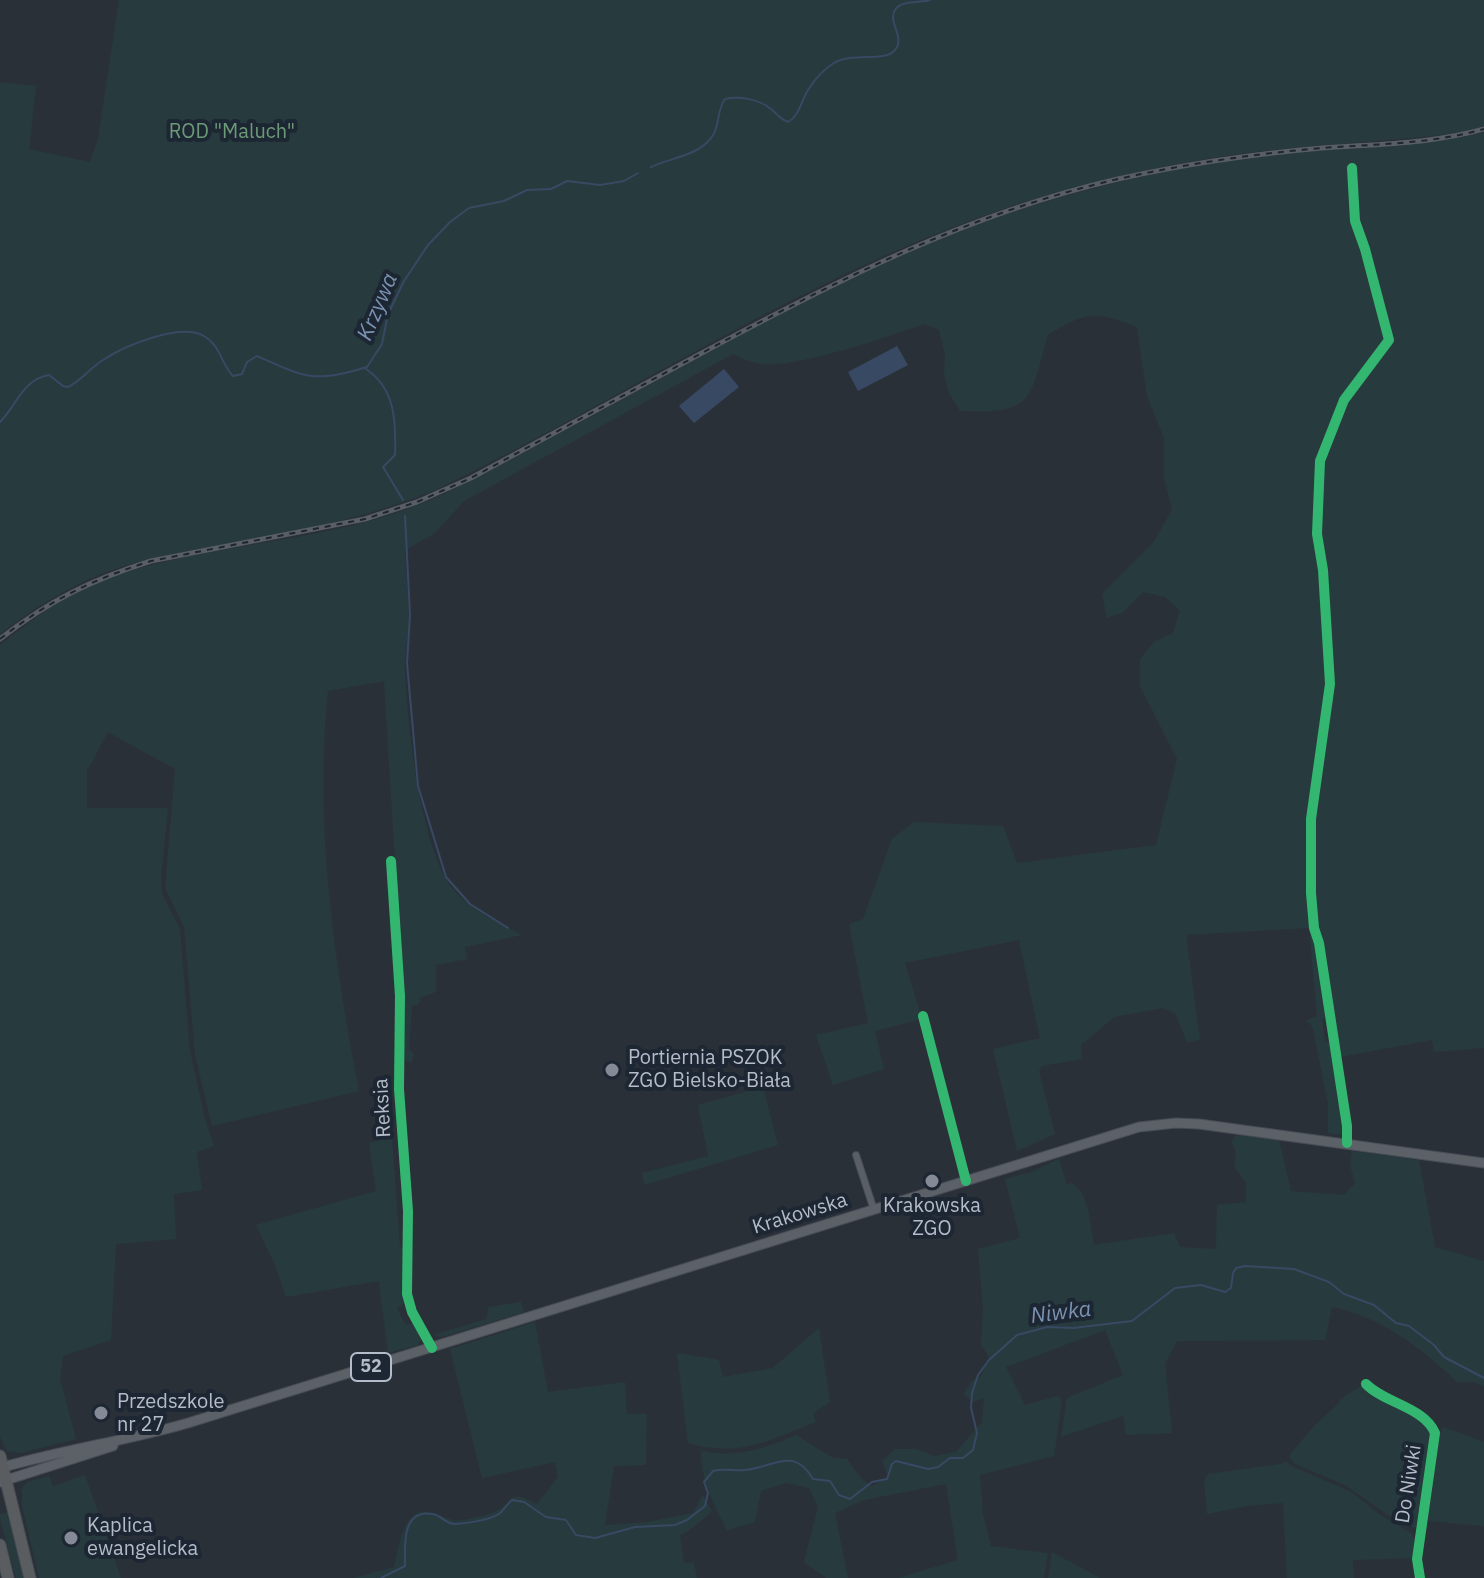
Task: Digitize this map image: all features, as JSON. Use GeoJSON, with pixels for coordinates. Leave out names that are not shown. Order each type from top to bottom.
{"type":"FeatureCollection","features":[{"type":"Feature","properties":{"kind":"highway"},"geometry":{"type":"LineString","coordinates":[[1,1464],[30,1578]]}},
{"type":"Feature","properties":{"kind":"highway"},"geometry":{"type":"LineString","coordinates":[[0,1545],[8,1578]]}},
{"type":"Feature","properties":{"kind":"main road","name":"Krakowska"},"geometry":{"type":"LineString","coordinates":[[4,1481],[1123,1131],[1154,1125],[1199,1124],[1484,1163]]}},
{"type":"Feature","properties":{"kind":"main road","name":"Krakowska"},"geometry":{"type":"LineString","coordinates":[[1,1464],[139,1437]]}},
{"type":"Feature","properties":{"kind":"street"},"geometry":{"type":"LineString","coordinates":[[1347,1143],[1319,943],[1314,928],[1310,864],[1313,797],[1330,684],[1323,570],[1316,525],[1320,461],[1344,400],[1389,340],[1369,260],[1355,221],[1352,168]]}},
{"type":"Feature","properties":{"kind":"street","name":"Reksia"},"geometry":{"type":"LineString","coordinates":[[391,861],[400,996],[399,1089],[408,1211],[407,1294],[412,1312],[432,1348]]}},
{"type":"Feature","properties":{"kind":"street"},"geometry":{"type":"LineString","coordinates":[[923,1016],[966,1181]]}},
{"type":"Feature","properties":{"kind":"street"},"geometry":{"type":"LineString","coordinates":[[856,1155],[874,1210]]}},
{"type":"Feature","properties":{"kind":"street","name":"Do Niwki"},"geometry":{"type":"LineString","coordinates":[[1366,1384],[1429,1423],[1435,1433],[1417,1559],[1420,1578]]}},
{"type":"Feature","properties":{"kind":"green space","name":"ROD \"Maluch\""},"geometry":{"type":"Polygon","coordinates":[[[119,0],[1484,0],[1484,126],[1442,135],[1274,150],[1177,164],[1048,195],[967,222],[888,254],[811,291],[433,491],[327,524],[163,556],[106,572],[51,599],[0,634],[0,82],[36,86],[29,149],[90,162],[98,139],[119,0]]]}},
{"type":"Feature","properties":{"kind":"green space"},"geometry":{"type":"Polygon","coordinates":[[[1484,133],[1484,1048],[1434,1052],[1432,1040],[1340,1057],[1332,1015],[1327,1015],[1322,1019],[1325,1042],[1331,1041],[1344,1123],[1340,1135],[1328,1133],[1328,1104],[1313,1029],[1305,1021],[1317,1016],[1309,928],[1186,935],[1200,1040],[1187,1042],[1175,1013],[1163,1008],[1114,1017],[1081,1045],[1082,1059],[1042,1066],[1039,1071],[1055,1134],[1017,1151],[993,1049],[1040,1038],[1019,940],[905,963],[922,1019],[875,1031],[884,1069],[833,1085],[816,1035],[868,1023],[849,924],[863,919],[892,839],[914,822],[1003,826],[1017,863],[1156,845],[1177,759],[1140,686],[1140,659],[1154,642],[1173,633],[1180,611],[1165,597],[1143,592],[1123,612],[1107,618],[1102,594],[1153,543],[1172,510],[1164,477],[1164,438],[1147,396],[1137,327],[1111,318],[1081,318],[1048,335],[1032,388],[1016,405],[1003,410],[960,411],[949,393],[944,375],[945,355],[939,330],[925,324],[840,351],[792,362],[756,363],[733,354],[464,501],[435,533],[405,550],[409,616],[405,665],[408,716],[417,782],[432,844],[442,870],[460,897],[522,935],[465,947],[467,959],[436,965],[436,992],[421,997],[418,1005],[412,1005],[409,1049],[414,1054],[411,1063],[402,1059],[404,1005],[384,681],[328,691],[324,741],[323,791],[329,892],[359,1091],[212,1126],[195,1055],[184,927],[165,888],[175,769],[108,732],[87,771],[87,808],[168,808],[162,894],[180,929],[190,1051],[214,1146],[197,1152],[202,1190],[174,1194],[176,1239],[116,1244],[111,1340],[63,1356],[60,1379],[76,1439],[21,1453],[7,1451],[0,1437],[0,645],[68,596],[133,570],[215,551],[338,529],[435,498],[832,287],[930,243],[1005,215],[1081,192],[1199,165],[1484,133]]]}},
{"type":"Feature","properties":{"kind":"green space"},"geometry":{"type":"Polygon","coordinates":[[[763,1087],[778,1145],[644,1185],[642,1173],[708,1156],[698,1105],[763,1087]]]}},
{"type":"Feature","properties":{"kind":"green space"},"geometry":{"type":"Polygon","coordinates":[[[1236,1135],[1279,1140],[1291,1191],[1344,1195],[1355,1183],[1350,1165],[1352,1151],[1419,1160],[1435,1247],[1484,1261],[1484,1386],[1457,1382],[1430,1358],[1384,1326],[1350,1311],[1332,1307],[1325,1340],[1177,1341],[1165,1364],[1172,1433],[1126,1435],[1123,1416],[1061,1437],[1067,1398],[1123,1375],[1105,1330],[1006,1367],[1025,1405],[1058,1396],[1062,1400],[1054,1456],[980,1475],[983,1514],[991,1546],[1048,1553],[1044,1578],[898,1578],[958,1560],[946,1484],[864,1500],[835,1513],[848,1578],[826,1578],[804,1562],[818,1507],[809,1488],[786,1483],[761,1491],[755,1522],[727,1530],[706,1482],[701,1451],[750,1451],[796,1435],[833,1458],[847,1459],[861,1478],[872,1486],[888,1477],[882,1461],[895,1449],[916,1449],[934,1456],[956,1452],[982,1422],[984,1398],[973,1402],[964,1394],[971,1382],[981,1376],[989,1357],[981,1345],[983,1309],[978,1249],[1020,1238],[1005,1179],[1031,1172],[1059,1159],[1067,1185],[1072,1182],[1082,1193],[1094,1245],[1174,1233],[1180,1247],[1216,1249],[1217,1205],[1246,1202],[1246,1184],[1234,1165],[1236,1151],[1231,1142],[1236,1135]]]}},
{"type":"Feature","properties":{"kind":"green space"},"geometry":{"type":"Polygon","coordinates":[[[392,1137],[400,1247],[404,1248],[404,1303],[397,1309],[406,1325],[413,1323],[421,1340],[418,1345],[388,1353],[379,1281],[286,1297],[256,1225],[376,1191],[369,1143],[392,1137]]]}},
{"type":"Feature","properties":{"kind":"green space"},"geometry":{"type":"Polygon","coordinates":[[[521,1302],[524,1312],[442,1337],[433,1335],[487,1319],[488,1307],[521,1302]]]}},
{"type":"Feature","properties":{"kind":"green space"},"geometry":{"type":"Polygon","coordinates":[[[535,1322],[548,1392],[625,1382],[627,1414],[647,1414],[646,1465],[614,1466],[605,1525],[647,1522],[693,1513],[703,1495],[712,1511],[680,1535],[684,1563],[694,1562],[697,1578],[353,1578],[394,1567],[404,1529],[417,1514],[430,1512],[456,1521],[494,1512],[515,1497],[537,1504],[558,1477],[555,1462],[482,1478],[450,1349],[535,1322]]]}},
{"type":"Feature","properties":{"kind":"green space"},"geometry":{"type":"Polygon","coordinates":[[[819,1328],[830,1402],[813,1413],[816,1422],[769,1441],[739,1448],[724,1449],[688,1443],[677,1353],[719,1360],[723,1377],[773,1368],[819,1328]]]}},
{"type":"Feature","properties":{"kind":"green space"},"geometry":{"type":"Polygon","coordinates":[[[1364,1384],[1432,1430],[1418,1526],[1415,1528],[1388,1515],[1345,1485],[1295,1464],[1290,1458],[1291,1453],[1339,1400],[1364,1384]]]}},
{"type":"Feature","properties":{"kind":"green space"},"geometry":{"type":"Polygon","coordinates":[[[1443,1427],[1484,1442],[1484,1526],[1429,1521],[1424,1517],[1437,1440],[1443,1427]]]}},
{"type":"Feature","properties":{"kind":"green space"},"geometry":{"type":"Polygon","coordinates":[[[1286,1461],[1351,1492],[1411,1533],[1416,1540],[1415,1558],[1353,1560],[1354,1578],[1287,1578],[1283,1503],[1207,1514],[1204,1480],[1208,1474],[1286,1461]]]}},
{"type":"Feature","properties":{"kind":"green space"},"geometry":{"type":"Polygon","coordinates":[[[85,1475],[121,1578],[39,1578],[22,1505],[22,1488],[28,1482],[49,1476],[53,1486],[85,1475]]]}},
{"type":"Feature","properties":{"kind":"green space"},"geometry":{"type":"Polygon","coordinates":[[[8,1512],[24,1578],[16,1578],[0,1519],[0,1514],[8,1512]]]}},
{"type":"Feature","properties":{"kind":"green space"},"geometry":{"type":"Polygon","coordinates":[[[1052,1552],[1100,1578],[1048,1578],[1052,1552]]]}},
{"type":"Feature","properties":{"kind":"water"},"geometry":{"type":"Polygon","coordinates":[[[897,346],[908,365],[858,391],[848,372],[897,346]]]}},
{"type":"Feature","properties":{"kind":"water"},"geometry":{"type":"Polygon","coordinates":[[[724,369],[739,387],[694,423],[679,406],[724,369]]]}},
{"type":"Feature","properties":{"kind":"waterway","name":"Krzywa"},"geometry":{"type":"LineString","coordinates":[[651,167],[694,152],[708,142],[715,131],[725,99],[755,101],[788,122],[798,112],[813,83],[834,63],[850,58],[883,56],[894,51],[899,41],[893,15],[898,7],[930,0]]}},
{"type":"Feature","properties":{"kind":"waterway","name":"Krzywa"},"geometry":{"type":"LineString","coordinates":[[0,422],[32,382],[49,375],[68,387],[112,354],[167,334],[194,332],[204,336],[214,345],[233,376],[242,374],[247,362],[257,356],[310,376],[334,375],[367,367],[382,344],[388,314],[404,281],[428,245],[469,208],[504,201],[527,190],[551,189],[567,181],[600,185],[624,181],[638,173]]}},
{"type":"Feature","properties":{"kind":"waterway"},"geometry":{"type":"LineString","coordinates":[[366,369],[376,377],[389,397],[395,431],[395,455],[383,467],[403,500]]}},
{"type":"Feature","properties":{"kind":"waterway"},"geometry":{"type":"LineString","coordinates":[[405,516],[410,615],[407,663],[418,786],[446,877],[470,904],[508,928]]}},
{"type":"Feature","properties":{"kind":"waterway","name":"Niwka"},"geometry":{"type":"LineString","coordinates":[[381,1578],[405,1566],[407,1531],[415,1517],[423,1514],[436,1515],[452,1524],[472,1522],[499,1514],[512,1500],[524,1502],[546,1517],[566,1520],[576,1535],[595,1538],[635,1527],[675,1525],[705,1506],[708,1493],[704,1482],[713,1471],[745,1470],[782,1461],[798,1463],[813,1479],[830,1481],[839,1495],[850,1499],[872,1482],[887,1479],[896,1461],[928,1469],[938,1467],[950,1458],[963,1458],[973,1450],[977,1433],[971,1408],[978,1375],[989,1360],[1017,1335],[1047,1327],[1073,1328],[1132,1321],[1175,1288],[1201,1285],[1225,1292],[1231,1288],[1236,1268],[1245,1266],[1294,1269],[1329,1282],[1344,1294],[1374,1305],[1396,1323],[1409,1326],[1444,1357],[1484,1378]]}},
{"type":"Feature","properties":{"kind":"railway"},"geometry":{"type":"LineString","coordinates":[[0,639],[72,592],[151,561],[365,519],[417,502],[471,478],[852,276],[903,252],[1008,211],[1118,179],[1194,164],[1296,150],[1424,141],[1484,129]]}},
{"type":"Feature","properties":{"kind":"cycle path"},"geometry":{"type":"LineString","coordinates":[[1347,1143],[1347,1126],[1311,893],[1311,819],[1330,684],[1323,570],[1317,534],[1320,461],[1344,400],[1389,340],[1355,221],[1352,168]]}},
{"type":"Feature","properties":{"kind":"cycle path"},"geometry":{"type":"LineString","coordinates":[[391,861],[400,996],[399,1089],[408,1211],[407,1294],[412,1312],[432,1348]]}},
{"type":"Feature","properties":{"kind":"cycle path"},"geometry":{"type":"LineString","coordinates":[[923,1016],[966,1181]]}},
{"type":"Feature","properties":{"kind":"cycle path"},"geometry":{"type":"LineString","coordinates":[[1366,1384],[1422,1417],[1435,1433],[1417,1559],[1420,1578]]}},
{"type":"Feature","properties":{"kind":"place","name":"Portiernia PSZOK ZGO Bielsko-Biała"},"geometry":{"type":"Point","coordinates":[612,1070]}},
{"type":"Feature","properties":{"kind":"place","name":"Krakowska ZGO"},"geometry":{"type":"Point","coordinates":[932,1181]}},
{"type":"Feature","properties":{"kind":"place","name":"Przedszkole nr 27"},"geometry":{"type":"Point","coordinates":[101,1413]}},
{"type":"Feature","properties":{"kind":"place","name":"Kaplica ewangelicka"},"geometry":{"type":"Point","coordinates":[71,1538]}}]}
